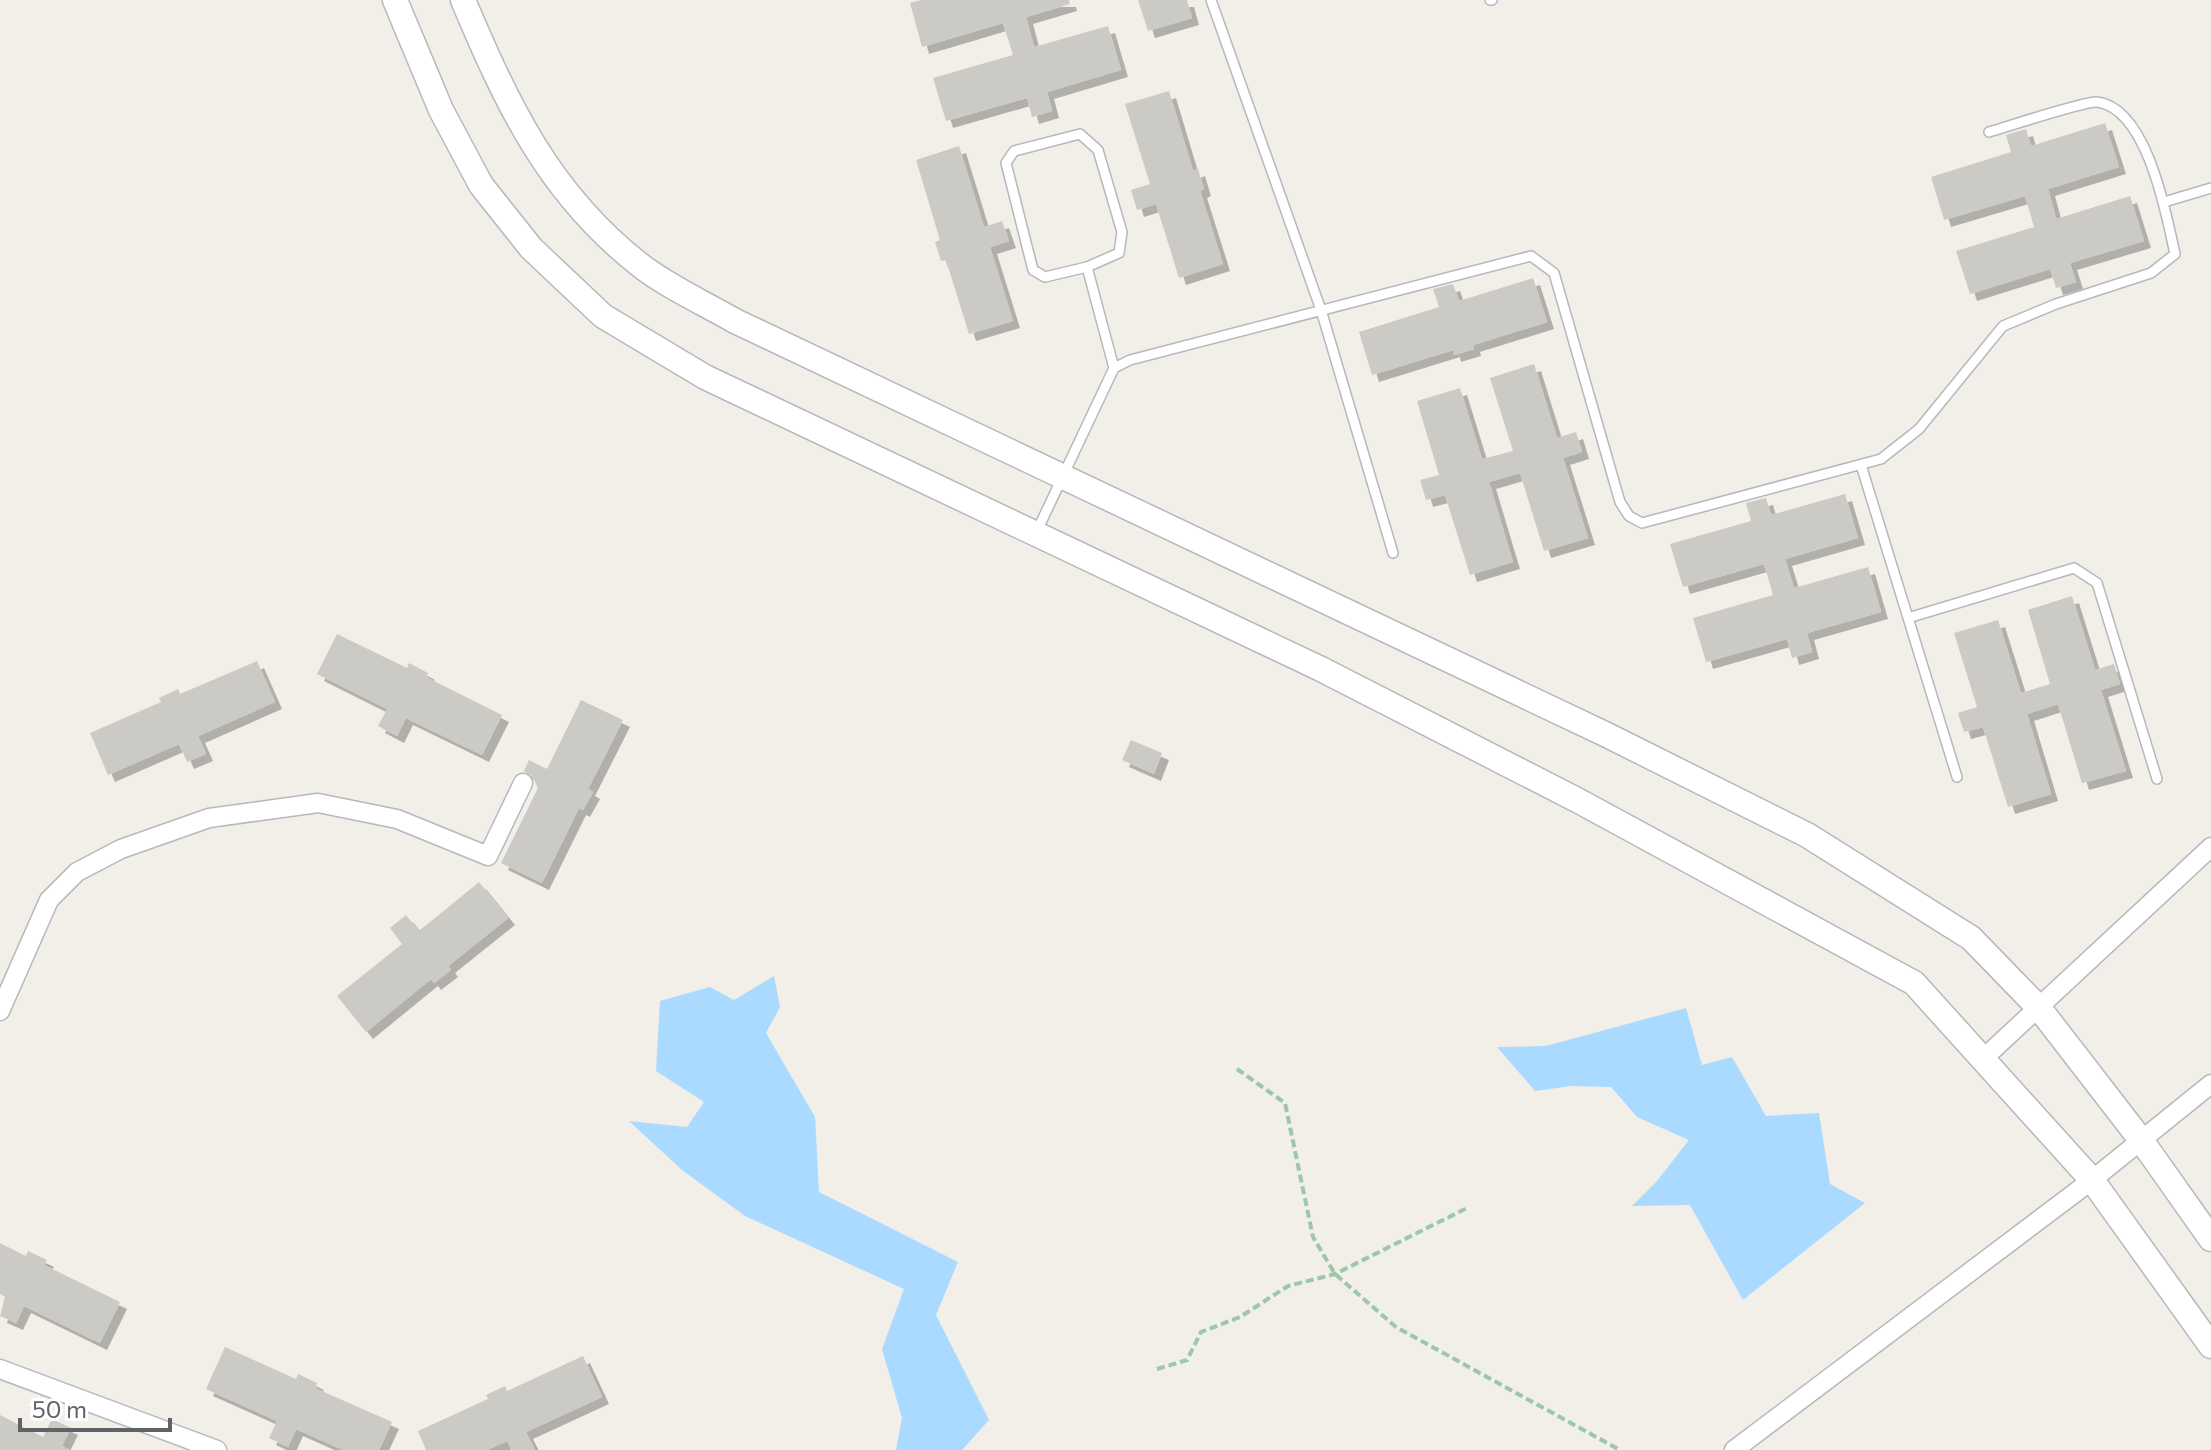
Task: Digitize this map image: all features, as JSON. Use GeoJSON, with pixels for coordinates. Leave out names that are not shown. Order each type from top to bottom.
{"type":"FeatureCollection","features":[{"type":"Feature","properties":{"kind":"street"},"geometry":{"type":"LineString","coordinates":[[395,0],[441,110],[481,185],[531,248],[603,316],[705,377],[1336,676],[1577,800],[1914,983],[2092,1180],[2211,1346]]}},
{"type":"Feature","properties":{"kind":"street"},"geometry":{"type":"LineString","coordinates":[[463,0],[498,83],[534,151],[578,205],[641,266],[735,321],[1607,735],[1807,835],[1971,938],[2039,1008],[2141,1140],[2211,1239]]}},
{"type":"Feature","properties":{"kind":"street"},"geometry":{"type":"LineString","coordinates":[[0,1011],[49,900],[77,872],[121,849],[209,818],[318,803],[397,819],[488,856],[523,783]]}},
{"type":"Feature","properties":{"kind":"street"},"geometry":{"type":"LineString","coordinates":[[1984,1058],[2211,847]]}},
{"type":"Feature","properties":{"kind":"street"},"geometry":{"type":"LineString","coordinates":[[1733,1450],[2092,1180],[2211,1084]]}},
{"type":"Feature","properties":{"kind":"street"},"geometry":{"type":"LineString","coordinates":[[0,1369],[217,1450]]}},
{"type":"Feature","properties":{"kind":"lane"},"geometry":{"type":"LineString","coordinates":[[1211,0],[1321,310],[1393,553]]}},
{"type":"Feature","properties":{"kind":"lane"},"geometry":{"type":"LineString","coordinates":[[1036,533],[1114,368],[1130,360],[1531,256],[1540,259],[1554,273],[1620,502],[1629,516],[1642,523],[1881,459],[1919,429],[2003,326],[2056,304],[2151,273],[2175,254],[2164,202],[2132,121],[2096,102],[1989,132]]}},
{"type":"Feature","properties":{"kind":"lane"},"geometry":{"type":"LineString","coordinates":[[1080,134],[1098,150],[1122,232],[1119,253],[1087,267],[1045,277],[1033,270],[1006,163],[1014,151],[1080,134]]}},
{"type":"Feature","properties":{"kind":"lane"},"geometry":{"type":"LineString","coordinates":[[2164,202],[2211,188]]}},
{"type":"Feature","properties":{"kind":"lane"},"geometry":{"type":"LineString","coordinates":[[1087,267],[1114,368]]}},
{"type":"Feature","properties":{"kind":"lane"},"geometry":{"type":"LineString","coordinates":[[1861,465],[1957,777]]}},
{"type":"Feature","properties":{"kind":"lane"},"geometry":{"type":"LineString","coordinates":[[1908,618],[2074,568],[2090,575],[2097,583],[2157,779]]}},
{"type":"Feature","properties":{"kind":"path"},"geometry":{"type":"LineString","coordinates":[[1237,1069],[1285,1103],[1313,1237],[1335,1274],[1396,1327],[1620,1450]]}},
{"type":"Feature","properties":{"kind":"path"},"geometry":{"type":"LineString","coordinates":[[1157,1369],[1187,1360],[1201,1332],[1240,1317],[1288,1286],[1335,1274],[1467,1208]]}},
{"type":"Feature","properties":{"kind":"water"},"geometry":{"type":"Polygon","coordinates":[[[774,976],[780,1007],[766,1033],[815,1117],[819,1192],[958,1262],[936,1315],[989,1420],[962,1450],[896,1450],[902,1418],[882,1349],[904,1289],[745,1216],[682,1170],[629,1121],[687,1127],[704,1102],[656,1071],[660,1001],[710,987],[734,1000],[774,976]]]}},
{"type":"Feature","properties":{"kind":"water"},"geometry":{"type":"Polygon","coordinates":[[[1686,1008],[1702,1065],[1732,1057],[1766,1116],[1819,1113],[1830,1184],[1865,1203],[1743,1300],[1690,1205],[1632,1206],[1657,1181],[1689,1140],[1637,1117],[1611,1087],[1571,1086],[1535,1091],[1497,1047],[1546,1046],[1686,1008]]]}},
{"type":"Feature","properties":{"kind":"building"},"geometry":{"type":"Polygon","coordinates":[[[921,0],[1069,0],[1070,4],[1026,17],[1034,47],[1108,26],[1121,70],[1047,92],[1052,111],[1032,117],[1027,98],[946,121],[933,78],[1013,55],[1003,23],[922,47],[910,3],[921,0]]]}},
{"type":"Feature","properties":{"kind":"building"},"geometry":{"type":"Polygon","coordinates":[[[1138,0],[1187,0],[1192,18],[1148,31],[1138,0]]]}},
{"type":"Feature","properties":{"kind":"building"},"geometry":{"type":"Polygon","coordinates":[[[1169,91],[1193,171],[1198,169],[1204,189],[1200,191],[1223,264],[1179,278],[1156,204],[1137,210],[1131,190],[1150,184],[1125,104],[1169,91]]]}},
{"type":"Feature","properties":{"kind":"building"},"geometry":{"type":"Polygon","coordinates":[[[2105,123],[2119,167],[2048,189],[2056,219],[2130,196],[2144,241],[2070,263],[2076,282],[2056,288],[2050,269],[1970,294],[1956,251],[2034,227],[2025,196],[1944,220],[1931,177],[2011,152],[2006,135],[2026,129],[2031,146],[2105,123]]]}},
{"type":"Feature","properties":{"kind":"building"},"geometry":{"type":"Polygon","coordinates":[[[959,146],[984,227],[1002,221],[1009,241],[990,247],[1013,321],[969,334],[946,260],[941,261],[935,242],[940,240],[916,160],[959,146]]]}},
{"type":"Feature","properties":{"kind":"building"},"geometry":{"type":"Polygon","coordinates":[[[1533,278],[1547,322],[1473,345],[1474,349],[1454,355],[1453,350],[1372,375],[1359,332],[1439,307],[1433,289],[1453,284],[1459,301],[1533,278]]]}},
{"type":"Feature","properties":{"kind":"building"},"geometry":{"type":"Polygon","coordinates":[[[1534,364],[1557,438],[1576,432],[1582,452],[1563,458],[1588,538],[1544,551],[1520,473],[1489,482],[1513,562],[1470,575],[1445,495],[1426,500],[1420,480],[1439,475],[1417,401],[1460,388],[1482,459],[1513,451],[1490,378],[1534,364]]]}},
{"type":"Feature","properties":{"kind":"building"},"geometry":{"type":"Polygon","coordinates":[[[1845,494],[1858,538],[1785,559],[1794,588],[1868,567],[1881,612],[1807,633],[1812,652],[1792,658],[1787,639],[1706,662],[1693,618],[1773,595],[1764,564],[1683,587],[1670,544],[1751,521],[1746,503],[1766,498],[1771,515],[1845,494]]]}},
{"type":"Feature","properties":{"kind":"building"},"geometry":{"type":"Polygon","coordinates":[[[2072,596],[2095,670],[2114,664],[2120,684],[2101,690],[2126,771],[2082,783],[2058,704],[2027,714],[2051,794],[2008,807],[1983,727],[1964,732],[1958,713],[1977,707],[1954,633],[1998,620],[2021,693],[2050,684],[2028,610],[2072,596]]]}},
{"type":"Feature","properties":{"kind":"building"},"geometry":{"type":"Polygon","coordinates":[[[337,634],[407,668],[409,663],[428,673],[426,677],[502,715],[482,755],[406,718],[397,736],[378,726],[387,709],[317,674],[337,634]]]}},
{"type":"Feature","properties":{"kind":"building"},"geometry":{"type":"Polygon","coordinates":[[[257,661],[275,702],[198,736],[206,754],[187,762],[179,744],[108,775],[90,733],[161,702],[159,698],[178,689],[180,694],[257,661]]]}},
{"type":"Feature","properties":{"kind":"building"},"geometry":{"type":"Polygon","coordinates":[[[581,700],[623,720],[588,789],[593,792],[583,810],[579,808],[542,883],[501,863],[538,788],[532,776],[524,771],[529,760],[547,769],[581,700]]]}},
{"type":"Feature","properties":{"kind":"building"},"geometry":{"type":"Polygon","coordinates":[[[1131,740],[1162,753],[1154,774],[1122,760],[1131,740]]]}},
{"type":"Feature","properties":{"kind":"building"},"geometry":{"type":"Polygon","coordinates":[[[479,882],[508,918],[448,966],[451,970],[434,983],[431,979],[366,1032],[337,996],[402,944],[390,928],[406,915],[419,931],[479,882]]]}},
{"type":"Feature","properties":{"kind":"building"},"geometry":{"type":"Polygon","coordinates":[[[0,1243],[26,1256],[28,1251],[47,1260],[44,1265],[120,1302],[100,1343],[24,1306],[16,1323],[0,1316],[5,1297],[0,1294],[0,1243]]]}},
{"type":"Feature","properties":{"kind":"building"},"geometry":{"type":"Polygon","coordinates":[[[225,1347],[296,1379],[298,1374],[317,1383],[315,1388],[392,1422],[379,1450],[343,1450],[296,1429],[288,1447],[269,1438],[277,1421],[206,1389],[225,1347]]]}},
{"type":"Feature","properties":{"kind":"building"},"geometry":{"type":"Polygon","coordinates":[[[583,1356],[602,1397],[526,1432],[535,1450],[512,1450],[507,1441],[487,1450],[426,1450],[418,1431],[488,1399],[486,1395],[505,1386],[507,1391],[583,1356]]]}},
{"type":"Feature","properties":{"kind":"building"},"geometry":{"type":"Polygon","coordinates":[[[0,1415],[43,1437],[52,1419],[71,1428],[62,1446],[70,1450],[0,1450],[0,1415]]]}}]}
